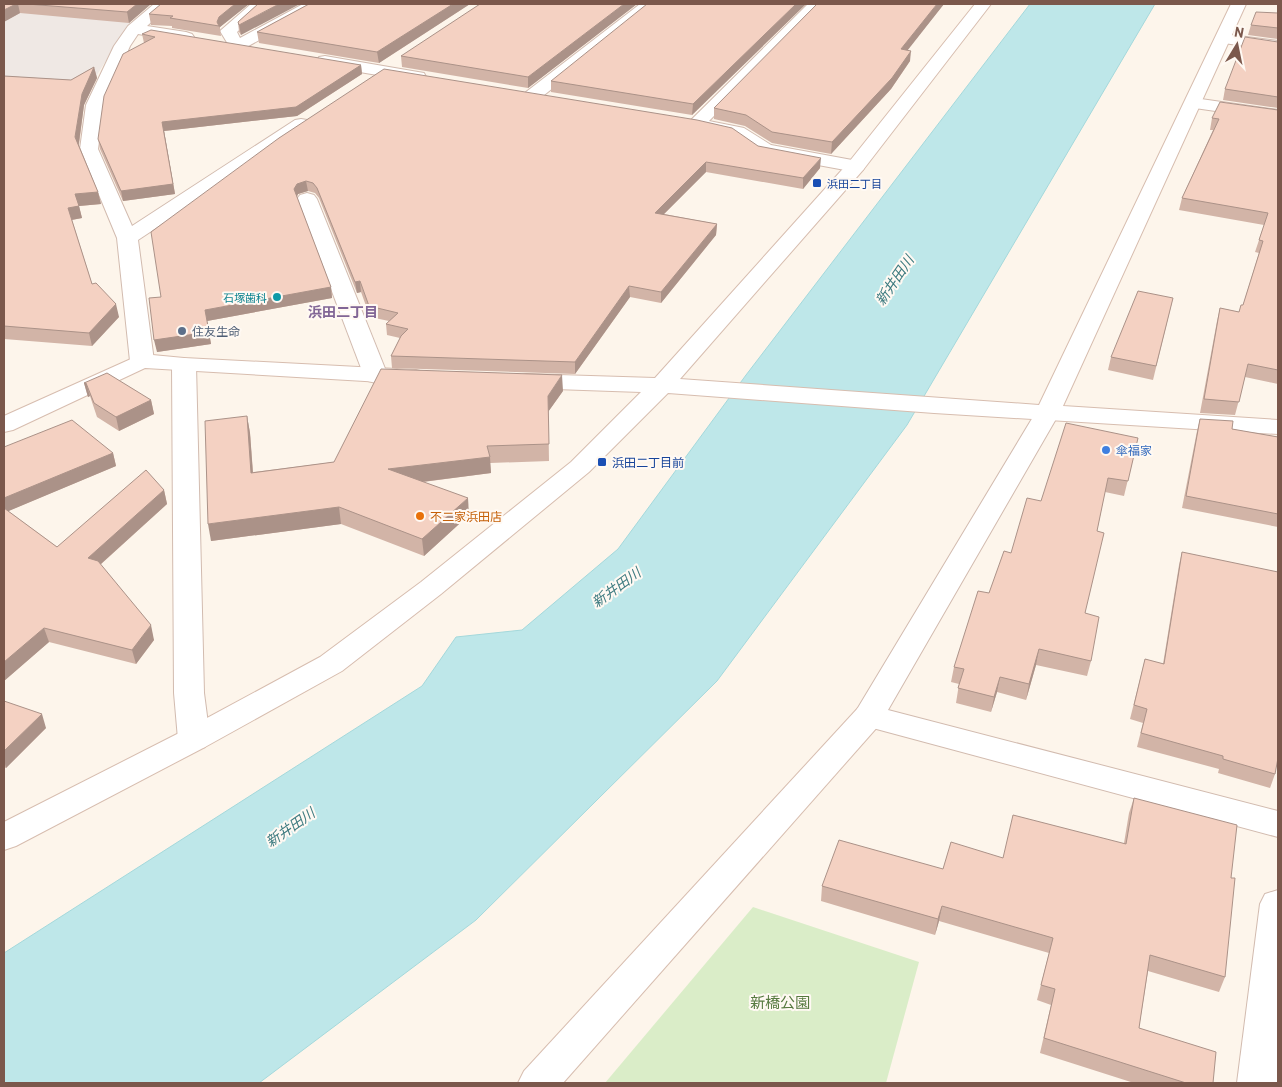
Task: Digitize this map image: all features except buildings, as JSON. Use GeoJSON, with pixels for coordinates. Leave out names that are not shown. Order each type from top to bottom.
{"type":"FeatureCollection","features":[{"type":"Feature","properties":{"kind":"street"},"geometry":{"type":"LineString","coordinates":[[142,361],[127,238],[89,149],[95,105],[122,46],[134,29],[163,4]]}},
{"type":"Feature","properties":{"kind":"street"},"geometry":{"type":"LineString","coordinates":[[237,46],[228,31],[260,4]]}},
{"type":"Feature","properties":{"kind":"street"},"geometry":{"type":"LineString","coordinates":[[237,46],[314,4]]}},
{"type":"Feature","properties":{"kind":"street"},"geometry":{"type":"LineString","coordinates":[[532,96],[649,4]]}},
{"type":"Feature","properties":{"kind":"street"},"geometry":{"type":"LineString","coordinates":[[816,4],[688,122],[738,132],[765,150],[856,166]]}},
{"type":"Feature","properties":{"kind":"street"},"geometry":{"type":"LineString","coordinates":[[4,837],[194,739],[331,664],[416,600],[580,467],[662,385],[856,166],[983,4]]}},
{"type":"Feature","properties":{"kind":"street"},"geometry":{"type":"LineString","coordinates":[[538,1083],[869,716],[1048,412],[1239,4]]}},
{"type":"Feature","properties":{"kind":"street"},"geometry":{"type":"LineString","coordinates":[[134,29],[200,40]]}},
{"type":"Feature","properties":{"kind":"street"},"geometry":{"type":"LineString","coordinates":[[1223,39],[1278,46]]}},
{"type":"Feature","properties":{"kind":"street"},"geometry":{"type":"LineString","coordinates":[[218,43],[263,50]]}},
{"type":"Feature","properties":{"kind":"street"},"geometry":{"type":"LineString","coordinates":[[357,87],[406,55]]}},
{"type":"Feature","properties":{"kind":"street"},"geometry":{"type":"LineString","coordinates":[[306,58],[431,79]]}},
{"type":"Feature","properties":{"kind":"street"},"geometry":{"type":"LineString","coordinates":[[514,93],[550,99]]}},
{"type":"Feature","properties":{"kind":"street"},"geometry":{"type":"LineString","coordinates":[[1194,103],[1278,115]]}},
{"type":"Feature","properties":{"kind":"street"},"geometry":{"type":"LineString","coordinates":[[127,238],[316,114]]}},
{"type":"Feature","properties":{"kind":"street"},"geometry":{"type":"LineString","coordinates":[[307,199],[376,376]]}},
{"type":"Feature","properties":{"kind":"street"},"geometry":{"type":"LineString","coordinates":[[4,425],[142,361],[184,365],[435,378]]}},
{"type":"Feature","properties":{"kind":"street"},"geometry":{"type":"LineString","coordinates":[[184,365],[189,694],[194,739]]}},
{"type":"Feature","properties":{"kind":"street"},"geometry":{"type":"LineString","coordinates":[[504,380],[703,386],[934,406],[1278,426]]}},
{"type":"Feature","properties":{"kind":"street"},"geometry":{"type":"LineString","coordinates":[[869,716],[1278,824]]}},
{"type":"Feature","properties":{"kind":"street"},"geometry":{"type":"LineString","coordinates":[[1257,1083],[1278,904]]}},
{"type":"Feature","properties":{"kind":"shaded area"},"geometry":{"type":"Polygon","coordinates":[[[4,4],[142,4],[95,78],[81,83],[4,76],[4,4]]]}},
{"type":"Feature","properties":{"kind":"green space","name":"新橋公園"},"geometry":{"type":"Polygon","coordinates":[[[753,907],[919,962],[886,1083],[605,1083],[753,907]]]}},
{"type":"Feature","properties":{"kind":"water","name":"新井田川"},"geometry":{"type":"Polygon","coordinates":[[[1030,4],[1155,4],[907,425],[717,681],[476,920],[259,1083],[4,1083],[4,953],[422,686],[456,637],[522,630],[618,549],[746,375],[1030,4]]]}},
{"type":"Feature","properties":{"kind":"place","name":"浜田二丁目"},"geometry":{"type":"Point","coordinates":[817,183]}},
{"type":"Feature","properties":{"kind":"place","name":"石塚歯科"},"geometry":{"type":"Point","coordinates":[277,297]}},
{"type":"Feature","properties":{"kind":"place","name":"住友生命"},"geometry":{"type":"Point","coordinates":[182,331]}},
{"type":"Feature","properties":{"kind":"place","name":"傘福家"},"geometry":{"type":"Point","coordinates":[1106,450]}},
{"type":"Feature","properties":{"kind":"place","name":"浜田二丁目前"},"geometry":{"type":"Point","coordinates":[602,462]}},
{"type":"Feature","properties":{"kind":"place","name":"不二家浜田店"},"geometry":{"type":"Point","coordinates":[420,516]}},
{"type":"Feature","properties":{"kind":"district","name":"浜田二丁目"},"geometry":{"type":"Point","coordinates":[343,311]}}]}
